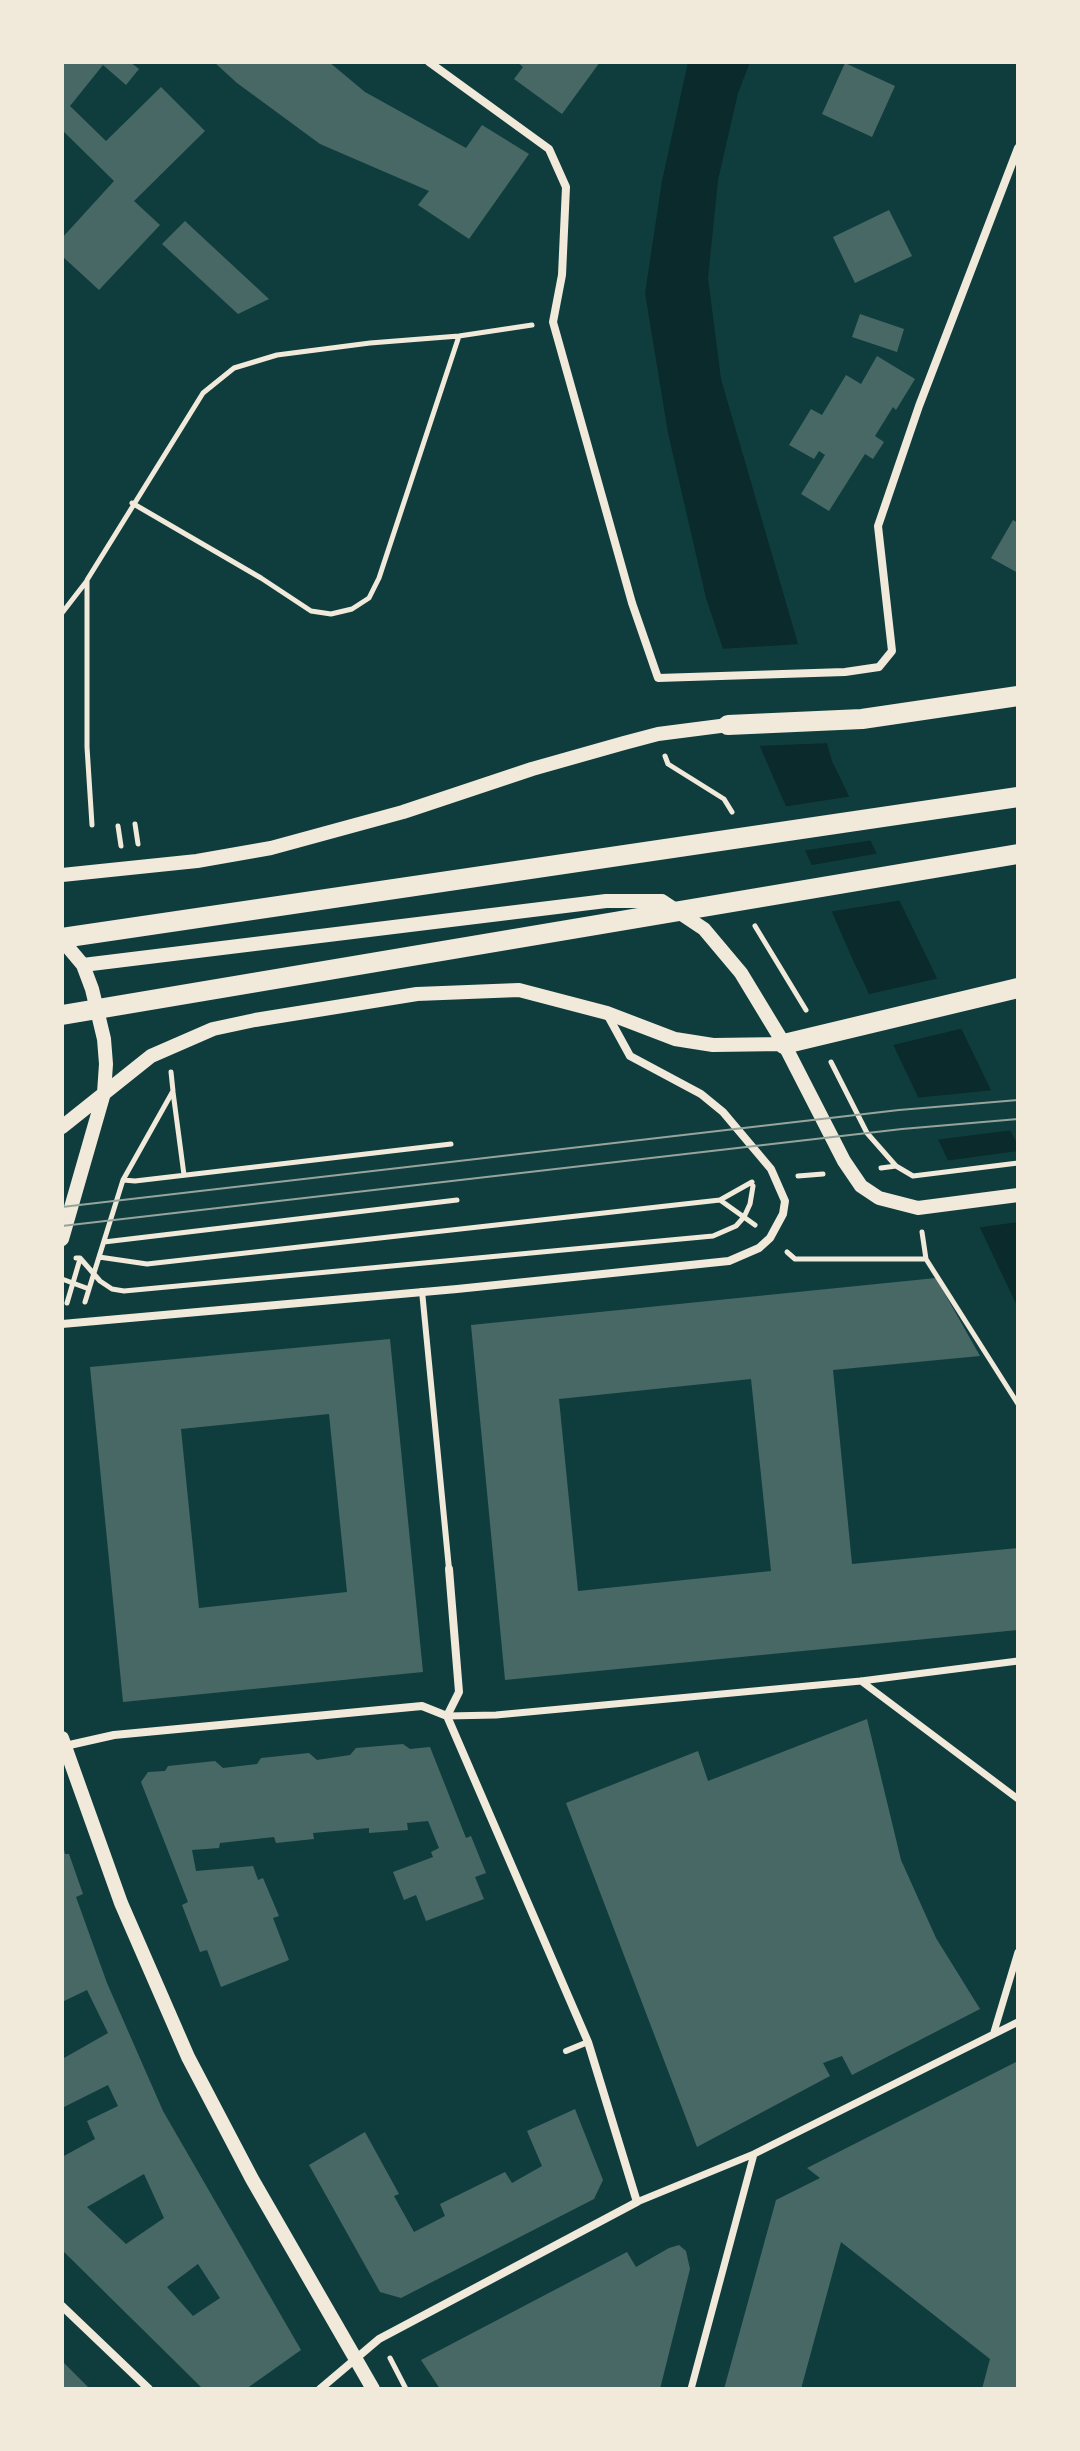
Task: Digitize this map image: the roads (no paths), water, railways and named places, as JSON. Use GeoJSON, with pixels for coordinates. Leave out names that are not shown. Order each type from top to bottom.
{"type":"FeatureCollection","features":[{"type":"Feature","properties":{"kind":"main road"},"geometry":{"type":"LineString","coordinates":[[728,725],[862,719],[1018,696]]}},
{"type":"Feature","properties":{"kind":"main road"},"geometry":{"type":"LineString","coordinates":[[62,939],[1018,797]]}},
{"type":"Feature","properties":{"kind":"main road"},"geometry":{"type":"LineString","coordinates":[[62,1015],[1012,855]]}},
{"type":"Feature","properties":{"kind":"main road"},"geometry":{"type":"LineString","coordinates":[[784,1044],[1016,989]]}},
{"type":"Feature","properties":{"kind":"street"},"geometry":{"type":"LineString","coordinates":[[429,62],[549,149],[566,187],[562,275],[553,322],[632,603],[658,678],[845,672],[879,667],[892,651],[878,526],[919,406],[1018,148]]}},
{"type":"Feature","properties":{"kind":"street"},"geometry":{"type":"LineString","coordinates":[[62,875],[197,861],[271,848],[403,812],[532,769],[624,743],[658,734],[728,725]]}},
{"type":"Feature","properties":{"kind":"street"},"geometry":{"type":"LineString","coordinates":[[83,965],[606,901],[662,901],[704,929],[741,973],[784,1044],[844,1161],[861,1186],[879,1198],[918,1208],[1018,1195]]}},
{"type":"Feature","properties":{"kind":"street"},"geometry":{"type":"LineString","coordinates":[[62,939],[83,965],[92,989],[104,1039],[106,1064],[104,1093],[62,1239]]}},
{"type":"Feature","properties":{"kind":"street"},"geometry":{"type":"LineString","coordinates":[[62,1127],[151,1056],[213,1029],[402,996],[519,990],[607,1013],[675,1039],[713,1045],[784,1044]]}},
{"type":"Feature","properties":{"kind":"street"},"geometry":{"type":"LineString","coordinates":[[62,1324],[729,1261],[759,1248],[770,1238],[783,1214],[785,1201],[777,1179],[723,1112],[701,1094],[630,1056],[607,1013]]}},
{"type":"Feature","properties":{"kind":"street"},"geometry":{"type":"LineString","coordinates":[[449,1569],[459,1692],[447,1716],[588,2042],[637,2202]]}},
{"type":"Feature","properties":{"kind":"street"},"geometry":{"type":"LineString","coordinates":[[373,2389],[252,2179],[188,2057],[121,1903],[63,1742],[422,1706],[447,1716],[496,1715],[861,1681],[1018,1661]]}},
{"type":"Feature","properties":{"kind":"street"},"geometry":{"type":"LineString","coordinates":[[861,1681],[1018,1799]]}},
{"type":"Feature","properties":{"kind":"street"},"geometry":{"type":"LineString","coordinates":[[994,2032],[1018,1952]]}},
{"type":"Feature","properties":{"kind":"street"},"geometry":{"type":"LineString","coordinates":[[320,2389],[379,2339],[637,2202],[754,2154],[1018,2022]]}},
{"type":"Feature","properties":{"kind":"street"},"geometry":{"type":"LineString","coordinates":[[691,2389],[754,2154]]}},
{"type":"Feature","properties":{"kind":"street"},"geometry":{"type":"LineString","coordinates":[[62,2306],[149,2389]]}},
{"type":"Feature","properties":{"kind":"lane"},"geometry":{"type":"LineString","coordinates":[[422,1291],[449,1569]]}},
{"type":"Feature","properties":{"kind":"lane"},"geometry":{"type":"LineString","coordinates":[[566,2051],[588,2042]]}},
{"type":"Feature","properties":{"kind":"water"},"geometry":{"type":"Polygon","coordinates":[[[688,62],[750,62],[738,93],[718,180],[708,278],[721,379],[832,761],[1018,1146],[1018,1308],[852,958],[741,703],[706,598],[668,433],[645,293],[662,181],[688,62]]]}},
{"type":"Feature","properties":{"kind":"tram line"},"geometry":{"type":"LineString","coordinates":[[62,1207],[899,1110],[1018,1100]]}},
{"type":"Feature","properties":{"kind":"tram line"},"geometry":{"type":"LineString","coordinates":[[62,1226],[902,1129],[1018,1119]]}}]}
